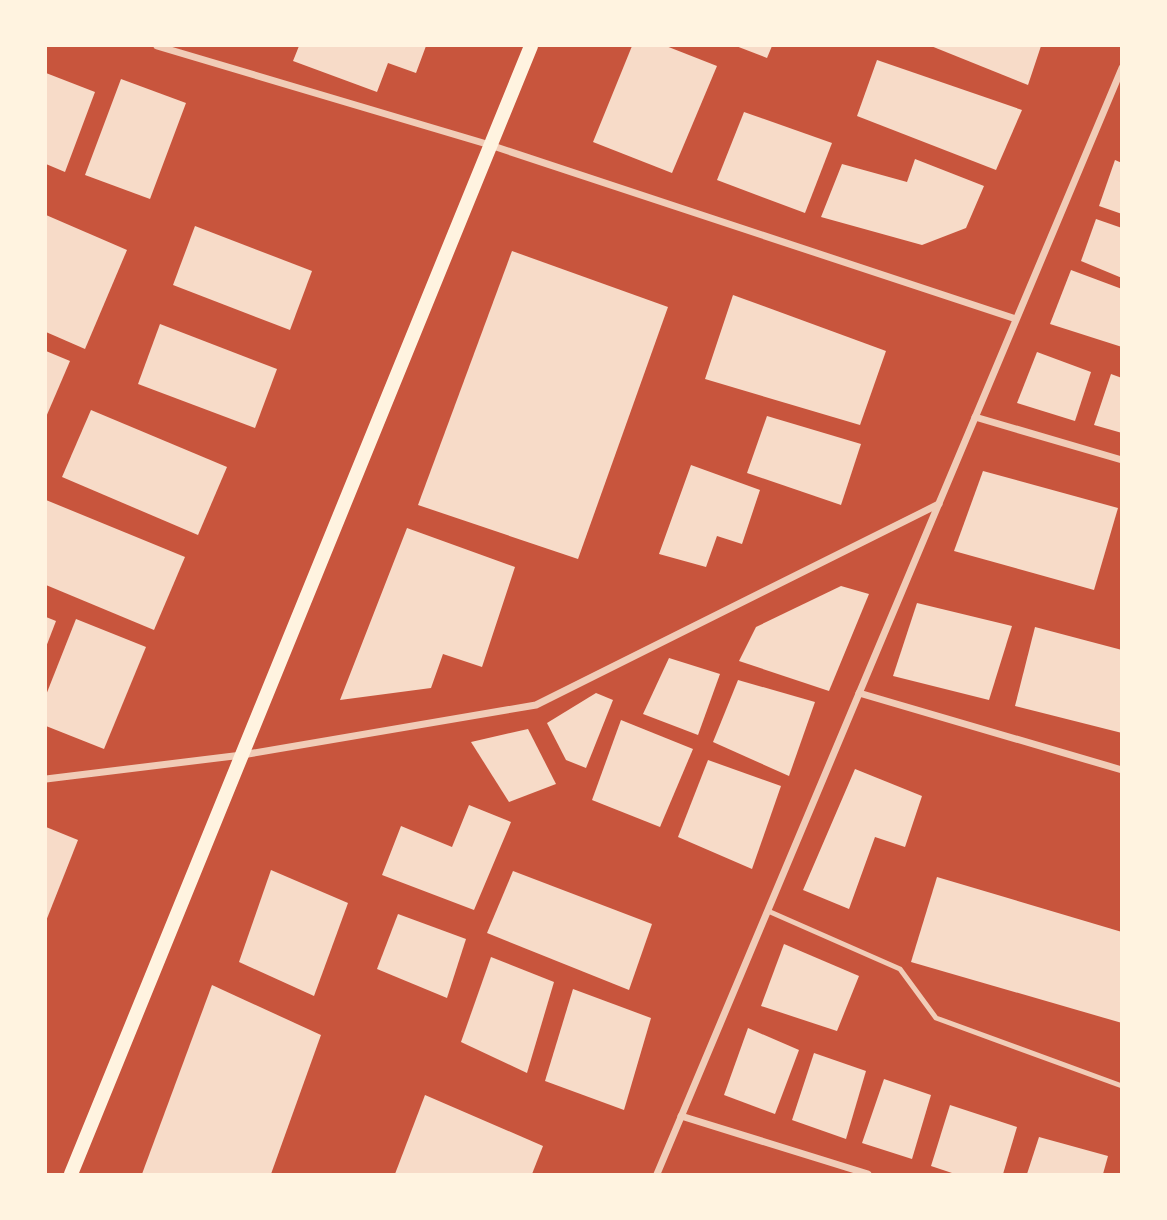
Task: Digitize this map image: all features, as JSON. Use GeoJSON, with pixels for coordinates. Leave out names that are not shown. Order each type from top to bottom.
{"type":"FeatureCollection","features":[{"type":"Feature","properties":{"kind":"main road"},"geometry":{"type":"LineString","coordinates":[[71,1174],[531,46]]}},
{"type":"Feature","properties":{"kind":"street"},"geometry":{"type":"LineString","coordinates":[[157,46],[490,145],[1016,319]]}},
{"type":"Feature","properties":{"kind":"street"},"geometry":{"type":"LineString","coordinates":[[657,1174],[1122,68]]}},
{"type":"Feature","properties":{"kind":"street"},"geometry":{"type":"LineString","coordinates":[[975,417],[1122,460]]}},
{"type":"Feature","properties":{"kind":"street"},"geometry":{"type":"LineString","coordinates":[[46,779],[242,755],[537,705],[939,504]]}},
{"type":"Feature","properties":{"kind":"street"},"geometry":{"type":"LineString","coordinates":[[859,693],[1122,770]]}},
{"type":"Feature","properties":{"kind":"street"},"geometry":{"type":"LineString","coordinates":[[681,1115],[868,1174]]}},
{"type":"Feature","properties":{"kind":"lane"},"geometry":{"type":"LineString","coordinates":[[768,911],[900,969],[936,1018],[1122,1086]]}},
{"type":"Feature","properties":{"kind":"building"},"geometry":{"type":"Polygon","coordinates":[[[299,46],[426,46],[416,73],[388,63],[377,92],[293,61],[299,46]]]}},
{"type":"Feature","properties":{"kind":"building"},"geometry":{"type":"Polygon","coordinates":[[[632,46],[666,46],[717,66],[672,173],[593,142],[632,46]]]}},
{"type":"Feature","properties":{"kind":"building"},"geometry":{"type":"Polygon","coordinates":[[[736,46],[772,46],[767,58],[736,46]]]}},
{"type":"Feature","properties":{"kind":"building"},"geometry":{"type":"Polygon","coordinates":[[[931,46],[1041,46],[1028,85],[931,46]]]}},
{"type":"Feature","properties":{"kind":"building"},"geometry":{"type":"Polygon","coordinates":[[[877,60],[1022,110],[996,170],[857,116],[877,60]]]}},
{"type":"Feature","properties":{"kind":"building"},"geometry":{"type":"Polygon","coordinates":[[[46,73],[95,92],[65,172],[46,164],[46,73]]]}},
{"type":"Feature","properties":{"kind":"building"},"geometry":{"type":"Polygon","coordinates":[[[121,79],[186,103],[150,199],[85,175],[121,79]]]}},
{"type":"Feature","properties":{"kind":"building"},"geometry":{"type":"Polygon","coordinates":[[[744,112],[832,143],[805,213],[717,180],[744,112]]]}},
{"type":"Feature","properties":{"kind":"building"},"geometry":{"type":"Polygon","coordinates":[[[915,159],[984,186],[966,228],[922,245],[821,217],[842,164],[907,182],[915,159]]]}},
{"type":"Feature","properties":{"kind":"building"},"geometry":{"type":"Polygon","coordinates":[[[1115,160],[1122,163],[1122,214],[1099,206],[1115,160]]]}},
{"type":"Feature","properties":{"kind":"building"},"geometry":{"type":"Polygon","coordinates":[[[46,215],[127,250],[85,349],[46,332],[46,215]]]}},
{"type":"Feature","properties":{"kind":"building"},"geometry":{"type":"Polygon","coordinates":[[[1096,219],[1122,228],[1122,278],[1081,261],[1096,219]]]}},
{"type":"Feature","properties":{"kind":"building"},"geometry":{"type":"Polygon","coordinates":[[[195,226],[312,271],[290,330],[173,285],[195,226]]]}},
{"type":"Feature","properties":{"kind":"building"},"geometry":{"type":"Polygon","coordinates":[[[512,251],[668,307],[578,559],[418,505],[512,251]]]}},
{"type":"Feature","properties":{"kind":"building"},"geometry":{"type":"Polygon","coordinates":[[[1071,270],[1122,289],[1122,347],[1050,324],[1071,270]]]}},
{"type":"Feature","properties":{"kind":"building"},"geometry":{"type":"Polygon","coordinates":[[[733,295],[886,351],[860,425],[705,379],[733,295]]]}},
{"type":"Feature","properties":{"kind":"building"},"geometry":{"type":"Polygon","coordinates":[[[160,324],[277,369],[255,428],[138,384],[160,324]]]}},
{"type":"Feature","properties":{"kind":"building"},"geometry":{"type":"Polygon","coordinates":[[[46,351],[70,361],[46,417],[46,351]]]}},
{"type":"Feature","properties":{"kind":"building"},"geometry":{"type":"Polygon","coordinates":[[[1037,352],[1091,372],[1075,421],[1017,403],[1037,352]]]}},
{"type":"Feature","properties":{"kind":"building"},"geometry":{"type":"Polygon","coordinates":[[[1111,374],[1122,378],[1122,433],[1094,425],[1111,374]]]}},
{"type":"Feature","properties":{"kind":"building"},"geometry":{"type":"Polygon","coordinates":[[[91,410],[227,467],[198,535],[62,477],[91,410]]]}},
{"type":"Feature","properties":{"kind":"building"},"geometry":{"type":"Polygon","coordinates":[[[767,416],[861,444],[841,505],[747,473],[767,416]]]}},
{"type":"Feature","properties":{"kind":"building"},"geometry":{"type":"Polygon","coordinates":[[[691,465],[760,490],[742,544],[717,536],[706,567],[659,554],[691,465]]]}},
{"type":"Feature","properties":{"kind":"building"},"geometry":{"type":"Polygon","coordinates":[[[983,471],[1118,508],[1094,590],[954,551],[983,471]]]}},
{"type":"Feature","properties":{"kind":"building"},"geometry":{"type":"Polygon","coordinates":[[[46,500],[185,557],[154,630],[46,585],[46,500]]]}},
{"type":"Feature","properties":{"kind":"building"},"geometry":{"type":"Polygon","coordinates":[[[407,528],[515,567],[482,667],[443,654],[431,688],[340,700],[407,528]]]}},
{"type":"Feature","properties":{"kind":"building"},"geometry":{"type":"Polygon","coordinates":[[[841,586],[869,594],[829,691],[739,661],[756,627],[841,586]]]}},
{"type":"Feature","properties":{"kind":"building"},"geometry":{"type":"Polygon","coordinates":[[[917,603],[1012,626],[989,700],[893,676],[917,603]]]}},
{"type":"Feature","properties":{"kind":"building"},"geometry":{"type":"Polygon","coordinates":[[[46,617],[56,621],[46,647],[46,617]]]}},
{"type":"Feature","properties":{"kind":"building"},"geometry":{"type":"Polygon","coordinates":[[[76,619],[146,647],[104,749],[46,726],[46,695],[76,619]]]}},
{"type":"Feature","properties":{"kind":"building"},"geometry":{"type":"Polygon","coordinates":[[[1035,627],[1122,650],[1122,733],[1015,706],[1035,627]]]}},
{"type":"Feature","properties":{"kind":"building"},"geometry":{"type":"Polygon","coordinates":[[[669,658],[720,674],[698,735],[643,714],[669,658]]]}},
{"type":"Feature","properties":{"kind":"building"},"geometry":{"type":"Polygon","coordinates":[[[738,680],[815,702],[789,776],[713,742],[738,680]]]}},
{"type":"Feature","properties":{"kind":"building"},"geometry":{"type":"Polygon","coordinates":[[[596,693],[613,700],[586,768],[566,760],[547,723],[596,693]]]}},
{"type":"Feature","properties":{"kind":"building"},"geometry":{"type":"Polygon","coordinates":[[[621,720],[693,749],[660,827],[592,800],[621,720]]]}},
{"type":"Feature","properties":{"kind":"building"},"geometry":{"type":"Polygon","coordinates":[[[528,729],[556,784],[509,802],[471,742],[528,729]]]}},
{"type":"Feature","properties":{"kind":"building"},"geometry":{"type":"Polygon","coordinates":[[[708,760],[781,786],[752,869],[678,837],[708,760]]]}},
{"type":"Feature","properties":{"kind":"building"},"geometry":{"type":"Polygon","coordinates":[[[855,769],[922,796],[905,847],[875,837],[849,909],[803,890],[855,769]]]}},
{"type":"Feature","properties":{"kind":"building"},"geometry":{"type":"Polygon","coordinates":[[[469,805],[511,822],[474,910],[382,875],[401,826],[452,847],[469,805]]]}},
{"type":"Feature","properties":{"kind":"building"},"geometry":{"type":"Polygon","coordinates":[[[46,827],[78,840],[46,921],[46,827]]]}},
{"type":"Feature","properties":{"kind":"building"},"geometry":{"type":"Polygon","coordinates":[[[271,870],[348,903],[314,996],[239,962],[271,870]]]}},
{"type":"Feature","properties":{"kind":"building"},"geometry":{"type":"Polygon","coordinates":[[[513,871],[652,924],[629,990],[487,933],[513,871]]]}},
{"type":"Feature","properties":{"kind":"building"},"geometry":{"type":"Polygon","coordinates":[[[937,877],[1122,932],[1122,1023],[911,962],[937,877]]]}},
{"type":"Feature","properties":{"kind":"building"},"geometry":{"type":"Polygon","coordinates":[[[398,914],[466,939],[447,998],[377,969],[398,914]]]}},
{"type":"Feature","properties":{"kind":"building"},"geometry":{"type":"Polygon","coordinates":[[[784,944],[859,976],[837,1031],[761,1006],[784,944]]]}},
{"type":"Feature","properties":{"kind":"building"},"geometry":{"type":"Polygon","coordinates":[[[491,957],[554,982],[527,1073],[461,1042],[491,957]]]}},
{"type":"Feature","properties":{"kind":"building"},"geometry":{"type":"Polygon","coordinates":[[[212,985],[321,1035],[271,1174],[142,1174],[212,985]]]}},
{"type":"Feature","properties":{"kind":"building"},"geometry":{"type":"Polygon","coordinates":[[[573,989],[651,1018],[624,1110],[545,1081],[573,989]]]}},
{"type":"Feature","properties":{"kind":"building"},"geometry":{"type":"Polygon","coordinates":[[[748,1028],[799,1050],[775,1114],[724,1095],[748,1028]]]}},
{"type":"Feature","properties":{"kind":"building"},"geometry":{"type":"Polygon","coordinates":[[[814,1053],[866,1071],[846,1139],[792,1120],[814,1053]]]}},
{"type":"Feature","properties":{"kind":"building"},"geometry":{"type":"Polygon","coordinates":[[[884,1079],[931,1095],[912,1159],[862,1143],[884,1079]]]}},
{"type":"Feature","properties":{"kind":"building"},"geometry":{"type":"Polygon","coordinates":[[[425,1095],[543,1146],[532,1174],[395,1174],[425,1095]]]}},
{"type":"Feature","properties":{"kind":"building"},"geometry":{"type":"Polygon","coordinates":[[[950,1105],[1017,1127],[1003,1174],[955,1174],[931,1166],[950,1105]]]}},
{"type":"Feature","properties":{"kind":"building"},"geometry":{"type":"Polygon","coordinates":[[[1039,1137],[1108,1156],[1103,1174],[1027,1174],[1039,1137]]]}}]}
